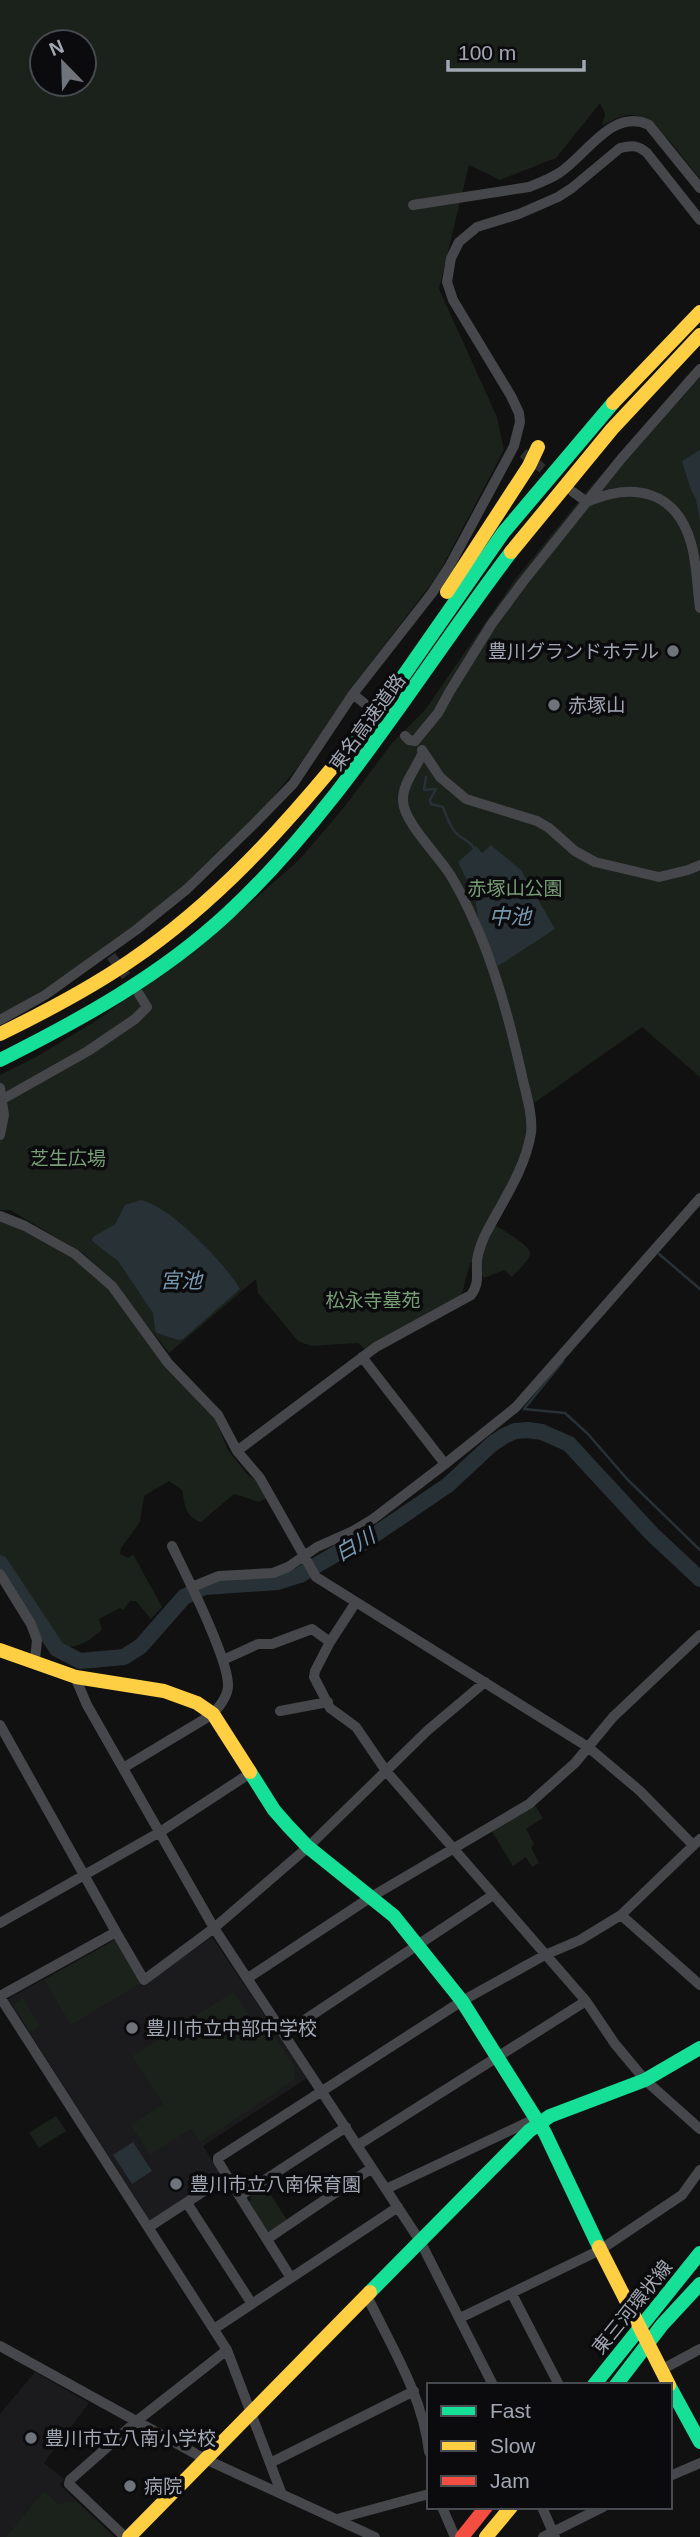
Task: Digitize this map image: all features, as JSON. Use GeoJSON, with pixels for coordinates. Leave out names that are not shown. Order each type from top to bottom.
{"type":"FeatureCollection","features":[{"type":"Feature","properties":{"kind":"main road","name":"東名高速道路"},"geometry":{"type":"LineString","coordinates":[[0,1034],[91,987],[193,912],[241,869],[308,798],[383,704],[458,596],[551,472],[603,412],[700,312]]}},
{"type":"Feature","properties":{"kind":"main road","name":"東名高速道路"},"geometry":{"type":"LineString","coordinates":[[0,1060],[121,995],[189,946],[270,873],[336,797],[543,510],[614,427],[700,335]]}},
{"type":"Feature","properties":{"kind":"main road"},"geometry":{"type":"LineString","coordinates":[[383,704],[397,673],[538,447]]}},
{"type":"Feature","properties":{"kind":"main road"},"geometry":{"type":"LineString","coordinates":[[0,1650],[35,1660],[75,1677],[173,1691],[200,1703],[213,1714],[274,1810],[308,1847],[394,1916],[462,2001],[545,2133],[600,2250],[668,2383]]}},
{"type":"Feature","properties":{"kind":"main road"},"geometry":{"type":"LineString","coordinates":[[127,2537],[538,2124],[550,2116],[645,2080],[700,2048]]}},
{"type":"Feature","properties":{"kind":"main road","name":"東三河環状線"},"geometry":{"type":"LineString","coordinates":[[596,2383],[700,2253]]}},
{"type":"Feature","properties":{"kind":"main road","name":"東三河環状線"},"geometry":{"type":"LineString","coordinates":[[617,2383],[662,2325],[700,2284]]}},
{"type":"Feature","properties":{"kind":"main road"},"geometry":{"type":"LineString","coordinates":[[672,2389],[698,2433]]}},
{"type":"Feature","properties":{"kind":"main road"},"geometry":{"type":"LineString","coordinates":[[462,2537],[484,2509]]}},
{"type":"Feature","properties":{"kind":"main road"},"geometry":{"type":"LineString","coordinates":[[486,2537],[509,2509]]}},
{"type":"Feature","properties":{"kind":"street"},"geometry":{"type":"LineString","coordinates":[[413,205],[529,187],[567,167],[609,129],[630,120],[649,125],[700,188]]}},
{"type":"Feature","properties":{"kind":"street"},"geometry":{"type":"LineString","coordinates":[[0,1020],[109,954],[187,889],[293,784],[353,694],[449,568],[514,446],[520,422],[516,405],[481,350],[449,291],[447,271],[459,242],[477,227],[519,214],[565,192],[620,148],[629,146],[637,146],[647,153],[700,219]]}},
{"type":"Feature","properties":{"kind":"street"},"geometry":{"type":"LineString","coordinates":[[700,369],[587,502],[491,625],[438,713],[410,739],[423,752],[440,777],[466,799],[537,821],[575,851],[595,862],[659,877],[700,865]]}},
{"type":"Feature","properties":{"kind":"street"},"geometry":{"type":"LineString","coordinates":[[514,446],[523,453]]}},
{"type":"Feature","properties":{"kind":"street"},"geometry":{"type":"LineString","coordinates":[[573,492],[587,502]]}},
{"type":"Feature","properties":{"kind":"street"},"geometry":{"type":"LineString","coordinates":[[587,502],[602,495],[638,493],[655,496],[673,508],[683,523],[692,546],[700,608]]}},
{"type":"Feature","properties":{"kind":"street"},"geometry":{"type":"LineString","coordinates":[[353,694],[364,703]]}},
{"type":"Feature","properties":{"kind":"street"},"geometry":{"type":"LineString","coordinates":[[237,1451],[376,1346],[471,1295],[476,1289],[477,1259],[481,1246],[528,1147],[531,1125],[513,1036],[496,979],[463,896],[404,808],[404,790],[423,752]]}},
{"type":"Feature","properties":{"kind":"street"},"geometry":{"type":"LineString","coordinates":[[3,1099],[88,1051],[135,1019],[147,1007],[139,994]]}},
{"type":"Feature","properties":{"kind":"street"},"geometry":{"type":"LineString","coordinates":[[0,1088],[4,1115],[0,1135]]}},
{"type":"Feature","properties":{"kind":"street"},"geometry":{"type":"LineString","coordinates":[[192,1587],[219,1576],[273,1573],[288,1567],[373,1519],[445,1464],[516,1407],[700,1198]]}},
{"type":"Feature","properties":{"kind":"street"},"geometry":{"type":"LineString","coordinates":[[0,1216],[16,1221],[65,1247],[103,1276],[168,1363],[218,1415],[237,1451],[260,1478],[316,1577],[588,1747],[696,1842],[621,1915],[580,1940],[545,1955],[462,2001],[218,2158],[291,2278]]}},
{"type":"Feature","properties":{"kind":"street"},"geometry":{"type":"LineString","coordinates":[[362,1357],[445,1464]]}},
{"type":"Feature","properties":{"kind":"street"},"geometry":{"type":"LineString","coordinates":[[123,1768],[213,1714],[221,1705],[228,1686],[223,1660],[172,1546]]}},
{"type":"Feature","properties":{"kind":"street"},"geometry":{"type":"LineString","coordinates":[[0,1574],[31,1624],[37,1640],[35,1660]]}},
{"type":"Feature","properties":{"kind":"street"},"geometry":{"type":"LineString","coordinates":[[355,1602],[330,1642],[314,1677],[328,1702],[336,1713],[356,1727],[386,1771],[586,2001],[615,2044],[645,2080],[700,2129]]}},
{"type":"Feature","properties":{"kind":"street"},"geometry":{"type":"LineString","coordinates":[[223,1660],[258,1644],[272,1644],[312,1629],[330,1642]]}},
{"type":"Feature","properties":{"kind":"street"},"geometry":{"type":"LineString","coordinates":[[248,1978],[372,1897],[529,1804],[575,1763],[613,1717],[700,1635]]}},
{"type":"Feature","properties":{"kind":"street"},"geometry":{"type":"LineString","coordinates":[[75,1677],[87,1705],[214,1927],[420,2241],[492,2383]]}},
{"type":"Feature","properties":{"kind":"street"},"geometry":{"type":"LineString","coordinates":[[0,1725],[144,1980],[214,1927],[308,1847],[428,1730],[485,1682]]}},
{"type":"Feature","properties":{"kind":"street"},"geometry":{"type":"LineString","coordinates":[[280,1711],[328,1702]]}},
{"type":"Feature","properties":{"kind":"street"},"geometry":{"type":"LineString","coordinates":[[0,1923],[160,1832],[252,1772]]}},
{"type":"Feature","properties":{"kind":"street"},"geometry":{"type":"LineString","coordinates":[[285,2033],[493,1895]]}},
{"type":"Feature","properties":{"kind":"street"},"geometry":{"type":"LineString","coordinates":[[621,1915],[700,1985]]}},
{"type":"Feature","properties":{"kind":"street"},"geometry":{"type":"LineString","coordinates":[[116,1933],[0,1996],[227,2350],[281,2492]]}},
{"type":"Feature","properties":{"kind":"street"},"geometry":{"type":"LineString","coordinates":[[358,2145],[586,2001]]}},
{"type":"Feature","properties":{"kind":"street"},"geometry":{"type":"LineString","coordinates":[[386,2189],[528,2122],[538,2124]]}},
{"type":"Feature","properties":{"kind":"street"},"geometry":{"type":"LineString","coordinates":[[240,2196],[346,2127]]}},
{"type":"Feature","properties":{"kind":"street"},"geometry":{"type":"LineString","coordinates":[[267,2239],[372,2168]]}},
{"type":"Feature","properties":{"kind":"street"},"geometry":{"type":"LineString","coordinates":[[460,2318],[600,2250],[682,2195],[700,2170]]}},
{"type":"Feature","properties":{"kind":"street"},"geometry":{"type":"LineString","coordinates":[[149,2227],[227,2176]]}},
{"type":"Feature","properties":{"kind":"street"},"geometry":{"type":"LineString","coordinates":[[187,2203],[252,2304]]}},
{"type":"Feature","properties":{"kind":"street"},"geometry":{"type":"LineString","coordinates":[[215,2329],[398,2207]]}},
{"type":"Feature","properties":{"kind":"street"},"geometry":{"type":"LineString","coordinates":[[512,2294],[558,2383]]}},
{"type":"Feature","properties":{"kind":"street"},"geometry":{"type":"LineString","coordinates":[[367,2296],[414,2391],[427,2427]]}},
{"type":"Feature","properties":{"kind":"street"},"geometry":{"type":"LineString","coordinates":[[0,2346],[205,2459],[375,2537]]}},
{"type":"Feature","properties":{"kind":"street"},"geometry":{"type":"LineString","coordinates":[[661,2370],[700,2349]]}},
{"type":"Feature","properties":{"kind":"street"},"geometry":{"type":"LineString","coordinates":[[127,2537],[69,2484],[69,2480],[138,2420],[227,2350]]}},
{"type":"Feature","properties":{"kind":"street"},"geometry":{"type":"LineString","coordinates":[[270,2463],[414,2391]]}},
{"type":"Feature","properties":{"kind":"street"},"geometry":{"type":"LineString","coordinates":[[672,2475],[700,2463]]}},
{"type":"Feature","properties":{"kind":"street"},"geometry":{"type":"LineString","coordinates":[[337,2519],[427,2495]]}},
{"type":"Feature","properties":{"kind":"street"},"geometry":{"type":"LineString","coordinates":[[443,2509],[456,2537]]}},
{"type":"Feature","properties":{"kind":"street"},"geometry":{"type":"LineString","coordinates":[[543,2509],[554,2534]]}},
{"type":"Feature","properties":{"kind":"street"},"geometry":{"type":"LineString","coordinates":[[543,2537],[554,2534],[599,2509]]}},
{"type":"Feature","properties":{"kind":"shaded area"},"geometry":{"type":"Polygon","coordinates":[[[212,1937],[307,2078],[203,2146],[222,2176],[151,2222],[8,1999],[116,1939],[143,1985],[212,1937]]]}},
{"type":"Feature","properties":{"kind":"shaded area","name":"豊川市立八南小学校"},"geometry":{"type":"Polygon","coordinates":[[[35,2372],[89,2403],[44,2463],[64,2479],[60,2485],[115,2537],[0,2537],[0,2414],[35,2372]]]}},
{"type":"Feature","properties":{"kind":"green space"},"geometry":{"type":"Polygon","coordinates":[[[0,0],[700,0],[700,179],[668,139],[648,121],[628,115],[602,125],[605,114],[600,103],[556,158],[500,180],[469,165],[439,289],[497,417],[504,450],[438,575],[350,690],[297,768],[261,812],[184,886],[134,928],[71,973],[0,1016],[0,0]]]}},
{"type":"Feature","properties":{"kind":"green space","name":"赤塚山公園"},"geometry":{"type":"Polygon","coordinates":[[[700,368],[700,1077],[642,1027],[527,1108],[525,1148],[495,1225],[522,1243],[530,1254],[512,1277],[504,1270],[484,1278],[474,1260],[470,1264],[461,1297],[366,1350],[358,1343],[311,1346],[298,1341],[258,1293],[256,1279],[169,1353],[112,1281],[83,1253],[10,1210],[0,1210],[0,1075],[99,1019],[241,911],[299,860],[345,806],[392,743],[425,710],[514,581],[591,486],[700,368]]]}},
{"type":"Feature","properties":{"kind":"green space"},"geometry":{"type":"Polygon","coordinates":[[[0,1220],[12,1222],[65,1251],[112,1291],[214,1416],[228,1450],[247,1474],[258,1482],[267,1498],[259,1502],[234,1494],[201,1522],[189,1514],[182,1490],[169,1481],[144,1496],[140,1522],[121,1548],[120,1554],[128,1558],[133,1554],[162,1607],[151,1619],[136,1601],[130,1601],[123,1610],[120,1608],[99,1619],[102,1630],[86,1642],[68,1647],[56,1641],[0,1558],[0,1220]]]}},
{"type":"Feature","properties":{"kind":"green space"},"geometry":{"type":"Polygon","coordinates":[[[534,1804],[543,1818],[526,1829],[534,1844],[531,1848],[539,1863],[532,1867],[526,1857],[513,1866],[491,1830],[534,1804]]]}},
{"type":"Feature","properties":{"kind":"green space"},"geometry":{"type":"Polygon","coordinates":[[[115,1940],[141,1983],[71,2025],[44,1980],[115,1940]]]}},
{"type":"Feature","properties":{"kind":"green space"},"geometry":{"type":"Polygon","coordinates":[[[233,1992],[252,2019],[260,2015],[296,2068],[294,2080],[201,2142],[191,2129],[150,2155],[131,2125],[163,2104],[132,2056],[233,1992]]]}},
{"type":"Feature","properties":{"kind":"green space"},"geometry":{"type":"Polygon","coordinates":[[[23,1998],[40,2026],[30,2032],[13,2004],[23,1998]]]}},
{"type":"Feature","properties":{"kind":"green space"},"geometry":{"type":"Polygon","coordinates":[[[56,2116],[66,2131],[39,2148],[29,2133],[56,2116]]]}},
{"type":"Feature","properties":{"kind":"green space"},"geometry":{"type":"Polygon","coordinates":[[[265,2186],[287,2220],[270,2231],[266,2231],[248,2202],[250,2196],[265,2186]]]}},
{"type":"Feature","properties":{"kind":"green space"},"geometry":{"type":"Polygon","coordinates":[[[44,2491],[58,2504],[76,2501],[112,2535],[6,2537],[44,2491]]]}},
{"type":"Feature","properties":{"kind":"water"},"geometry":{"type":"Polygon","coordinates":[[[700,450],[700,521],[696,499],[682,461],[700,450]]]}},
{"type":"Feature","properties":{"kind":"water","name":"中池"},"geometry":{"type":"Polygon","coordinates":[[[491,845],[521,870],[555,929],[498,966],[486,945],[475,897],[458,862],[476,846],[482,853],[491,845]]]}},
{"type":"Feature","properties":{"kind":"water","name":"宮池"},"geometry":{"type":"Polygon","coordinates":[[[141,1200],[167,1213],[196,1237],[240,1289],[183,1339],[157,1333],[153,1313],[118,1261],[92,1241],[93,1237],[115,1224],[125,1205],[141,1200]]]}},
{"type":"Feature","properties":{"kind":"water"},"geometry":{"type":"Polygon","coordinates":[[[133,2142],[152,2171],[132,2184],[113,2155],[133,2142]]]}},
{"type":"Feature","properties":{"kind":"waterway"},"geometry":{"type":"LineString","coordinates":[[426,777],[424,790],[436,789],[430,800],[431,804],[443,807],[455,831],[474,848]]}},
{"type":"Feature","properties":{"kind":"waterway"},"geometry":{"type":"LineString","coordinates":[[659,1254],[700,1289]]}},
{"type":"Feature","properties":{"kind":"waterway"},"geometry":{"type":"LineString","coordinates":[[563,1361],[524,1409],[565,1413],[588,1434],[627,1479],[700,1550]]}},
{"type":"Feature","properties":{"kind":"waterway","name":"白川"},"geometry":{"type":"LineString","coordinates":[[0,1563],[57,1649],[80,1661],[124,1657],[141,1646],[184,1597],[204,1587],[278,1582],[300,1575],[339,1552],[361,1544],[448,1485],[504,1436],[515,1431],[528,1430],[542,1432],[569,1444],[652,1534],[700,1579]]}},
{"type":"Feature","properties":{"kind":"tunnel"},"geometry":{"type":"LineString","coordinates":[[523,453],[553,477]]}},
{"type":"Feature","properties":{"kind":"tunnel"},"geometry":{"type":"LineString","coordinates":[[111,956],[136,989]]}},
{"type":"Feature","properties":{"kind":"traffic: fast"},"geometry":{"type":"LineString","coordinates":[[351,745],[397,685],[503,533],[613,403]]}},
{"type":"Feature","properties":{"kind":"traffic: fast"},"geometry":{"type":"LineString","coordinates":[[0,1060],[60,1029],[147,977],[227,914],[268,873],[342,785],[511,552]]}},
{"type":"Feature","properties":{"kind":"traffic: fast"},"geometry":{"type":"LineString","coordinates":[[250,1772],[274,1810],[288,1826],[308,1847],[394,1916],[462,2001],[545,2133],[599,2247]]}},
{"type":"Feature","properties":{"kind":"traffic: fast"},"geometry":{"type":"LineString","coordinates":[[370,2292],[529,2131],[550,2116],[645,2080],[700,2048]]}},
{"type":"Feature","properties":{"kind":"traffic: fast"},"geometry":{"type":"LineString","coordinates":[[596,2383],[700,2253]]}},
{"type":"Feature","properties":{"kind":"traffic: fast"},"geometry":{"type":"LineString","coordinates":[[618,2383],[662,2325],[700,2284]]}},
{"type":"Feature","properties":{"kind":"traffic: fast"},"geometry":{"type":"LineString","coordinates":[[672,2391],[700,2442]]}},
{"type":"Feature","properties":{"kind":"traffic: slow"},"geometry":{"type":"LineString","coordinates":[[613,403],[700,312]]}},
{"type":"Feature","properties":{"kind":"traffic: slow"},"geometry":{"type":"LineString","coordinates":[[511,552],[612,429],[700,335]]}},
{"type":"Feature","properties":{"kind":"traffic: slow"},"geometry":{"type":"LineString","coordinates":[[447,592],[529,466],[538,447]]}},
{"type":"Feature","properties":{"kind":"traffic: slow"},"geometry":{"type":"LineString","coordinates":[[0,1034],[66,1000],[114,971],[192,914],[275,833],[351,745]]}},
{"type":"Feature","properties":{"kind":"traffic: slow"},"geometry":{"type":"LineString","coordinates":[[0,1650],[76,1677],[164,1691],[197,1703],[213,1714],[250,1772]]}},
{"type":"Feature","properties":{"kind":"traffic: slow"},"geometry":{"type":"LineString","coordinates":[[599,2247],[668,2383]]}},
{"type":"Feature","properties":{"kind":"traffic: slow"},"geometry":{"type":"LineString","coordinates":[[129,2537],[370,2292]]}},
{"type":"Feature","properties":{"kind":"traffic: slow"},"geometry":{"type":"LineString","coordinates":[[486,2537],[509,2509]]}},
{"type":"Feature","properties":{"kind":"traffic: jam"},"geometry":{"type":"LineString","coordinates":[[462,2537],[484,2509]]}},
{"type":"Feature","properties":{"kind":"place","name":"豊川グランドホテル"},"geometry":{"type":"Point","coordinates":[673,651]}},
{"type":"Feature","properties":{"kind":"place","name":"赤塚山"},"geometry":{"type":"Point","coordinates":[554,705]}},
{"type":"Feature","properties":{"kind":"place","name":"豊川市立中部中学校"},"geometry":{"type":"Point","coordinates":[132,2028]}},
{"type":"Feature","properties":{"kind":"place","name":"豊川市立八南保育園"},"geometry":{"type":"Point","coordinates":[176,2184]}},
{"type":"Feature","properties":{"kind":"place","name":"豊川市立八南小学校"},"geometry":{"type":"Point","coordinates":[31,2438]}},
{"type":"Feature","properties":{"kind":"place","name":"病院"},"geometry":{"type":"Point","coordinates":[130,2486]}},
{"type":"Feature","properties":{"kind":"park label","name":"芝生広場"},"geometry":{"type":"Point","coordinates":[68,1158]}},
{"type":"Feature","properties":{"kind":"park label","name":"松永寺墓苑"},"geometry":{"type":"Point","coordinates":[373,1300]}}]}
